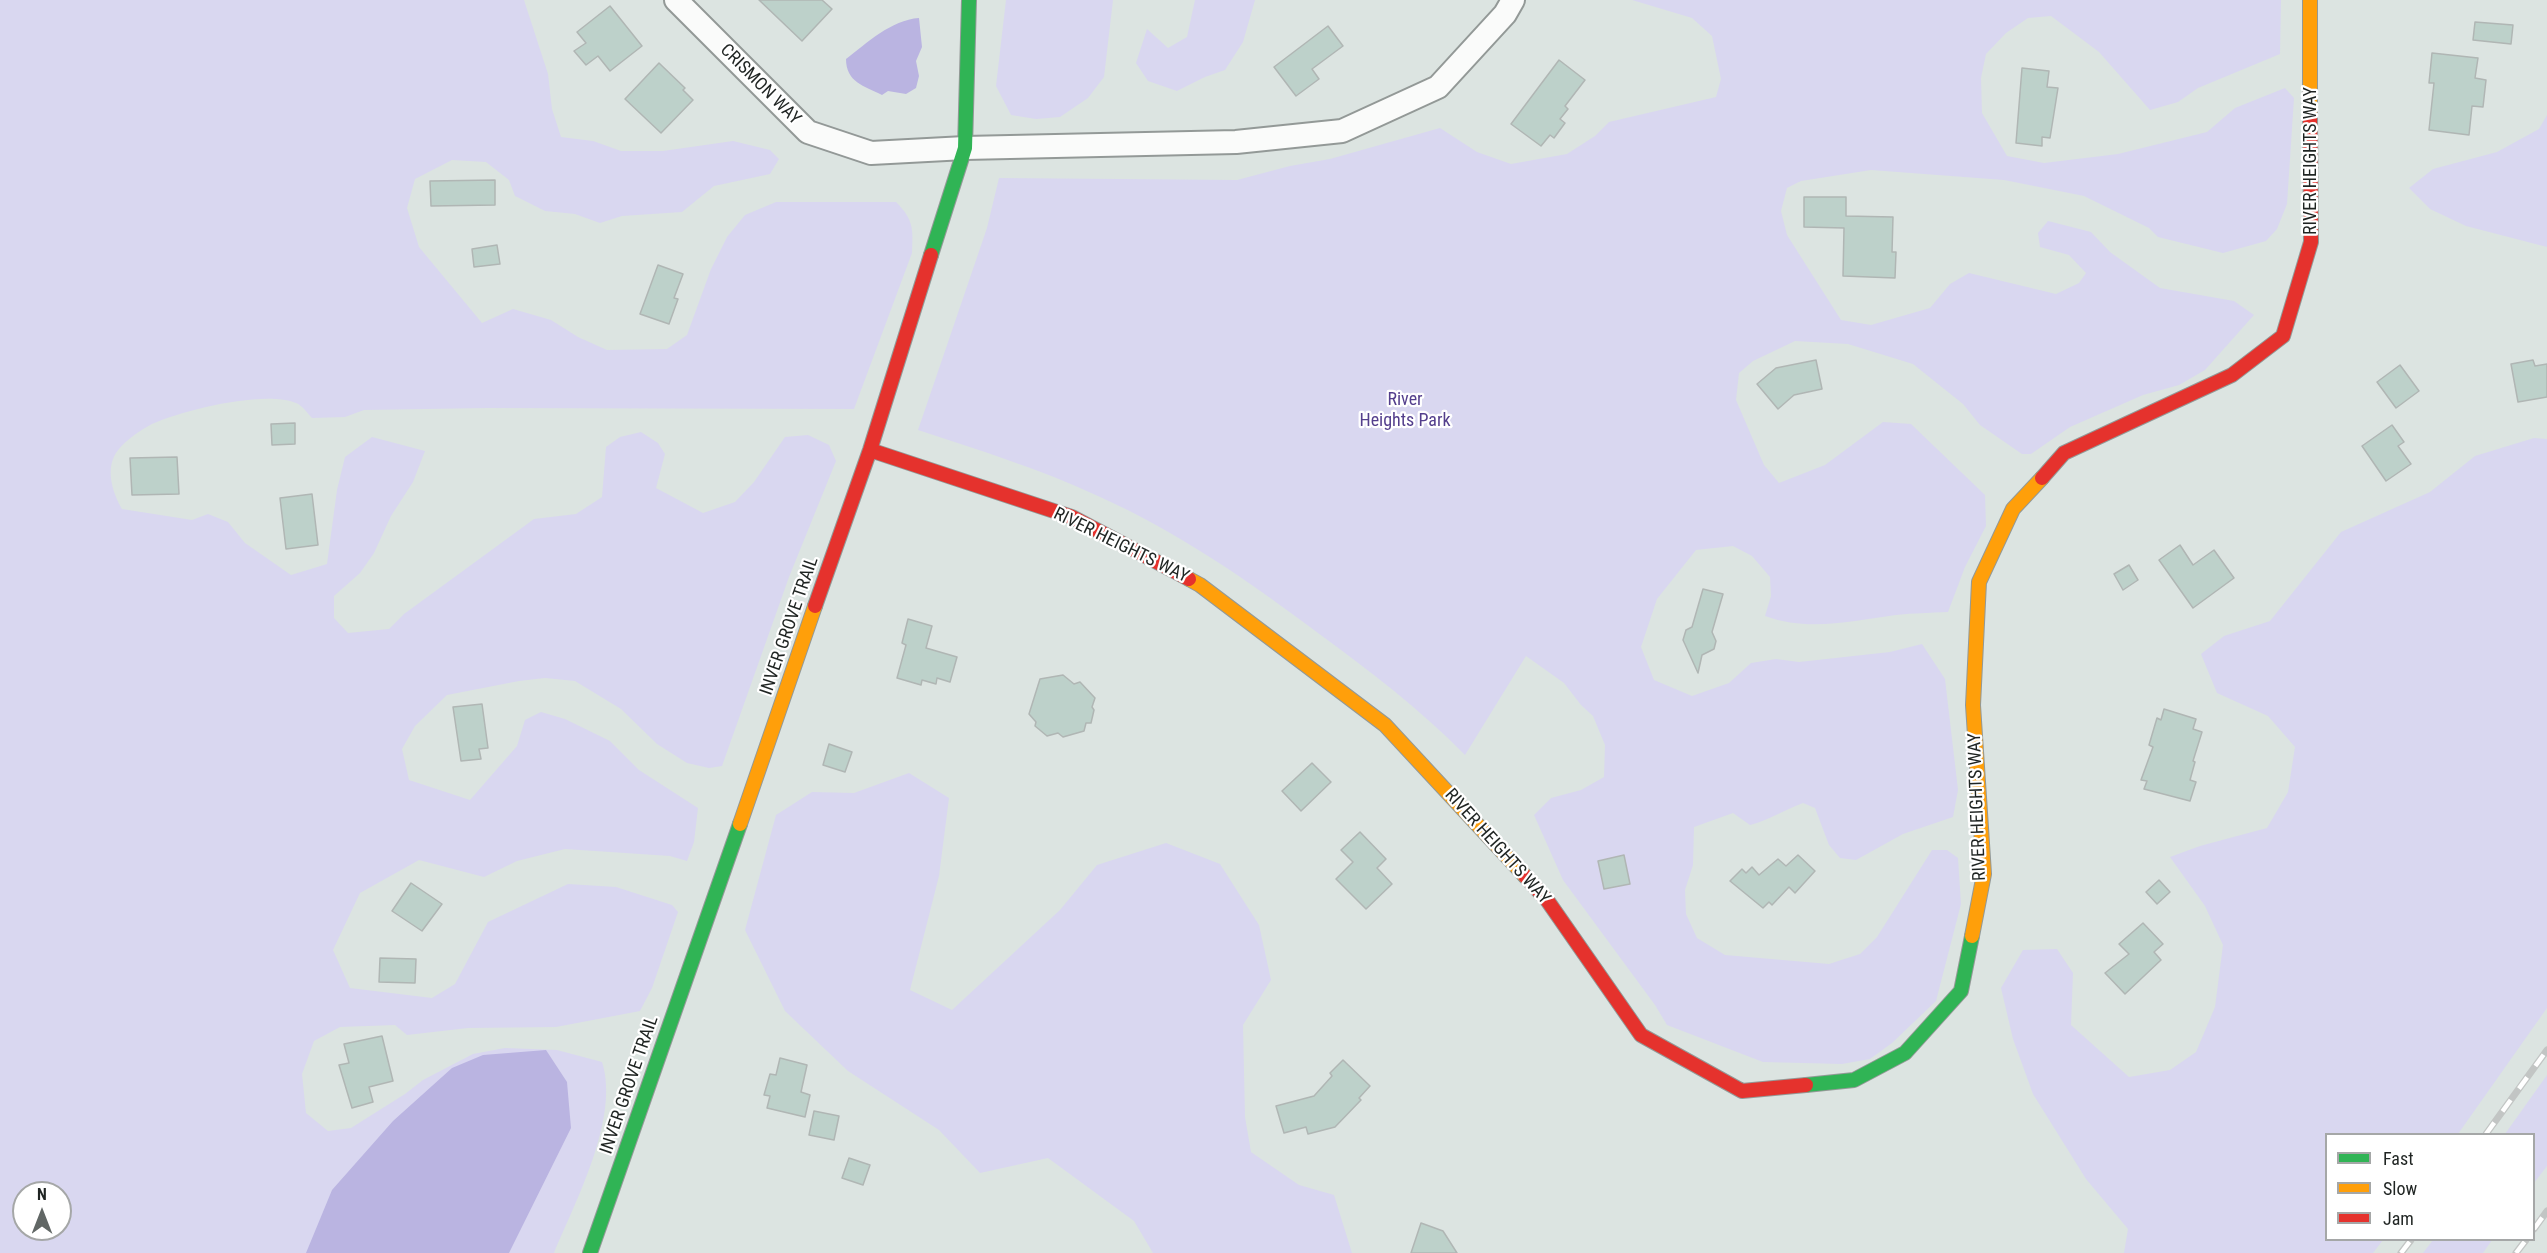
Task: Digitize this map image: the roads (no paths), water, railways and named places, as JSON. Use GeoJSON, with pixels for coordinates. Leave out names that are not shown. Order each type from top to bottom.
{"type":"FeatureCollection","features":[{"type":"Feature","properties":{"kind":"street","name":"CRISMON WAY"},"geometry":{"type":"LineString","coordinates":[[676,0],[808,132],[871,153],[965,148]]}},
{"type":"Feature","properties":{"kind":"street","name":"INVER GROVE TRAIL"},"geometry":{"type":"LineString","coordinates":[[590,1253],[870,450],[965,148],[969,0]]}},
{"type":"Feature","properties":{"kind":"street"},"geometry":{"type":"LineString","coordinates":[[965,148],[1236,142],[1342,131],[1438,87],[1505,14],[1513,0]]}},
{"type":"Feature","properties":{"kind":"street","name":"RIVER HEIGHTS WAY"},"geometry":{"type":"LineString","coordinates":[[870,450],[1072,517],[1200,585],[1219,599],[1385,725],[1547,900],[1641,1035],[1742,1091],[1854,1080],[1905,1053],[1961,991],[1984,874],[1973,705],[1979,582],[2013,509],[2064,453],[2232,375],[2283,336],[2312,242],[2310,0]]}},
{"type":"Feature","properties":{"kind":"railway"},"geometry":{"type":"LineString","coordinates":[[2487,1133],[2547,1050]]}},
{"type":"Feature","properties":{"kind":"railway"},"geometry":{"type":"LineString","coordinates":[[2535,1228],[2547,1211]]}},
{"type":"Feature","properties":{"kind":"railway"},"geometry":{"type":"LineString","coordinates":[[2401,1253],[2410,1241]]}},
{"type":"Feature","properties":{"kind":"railway"},"geometry":{"type":"LineString","coordinates":[[2516,1253],[2525,1241]]}},
{"type":"Feature","properties":{"kind":"park label","name":"River Heights Park"},"geometry":{"type":"Point","coordinates":[1405,410]}}]}
